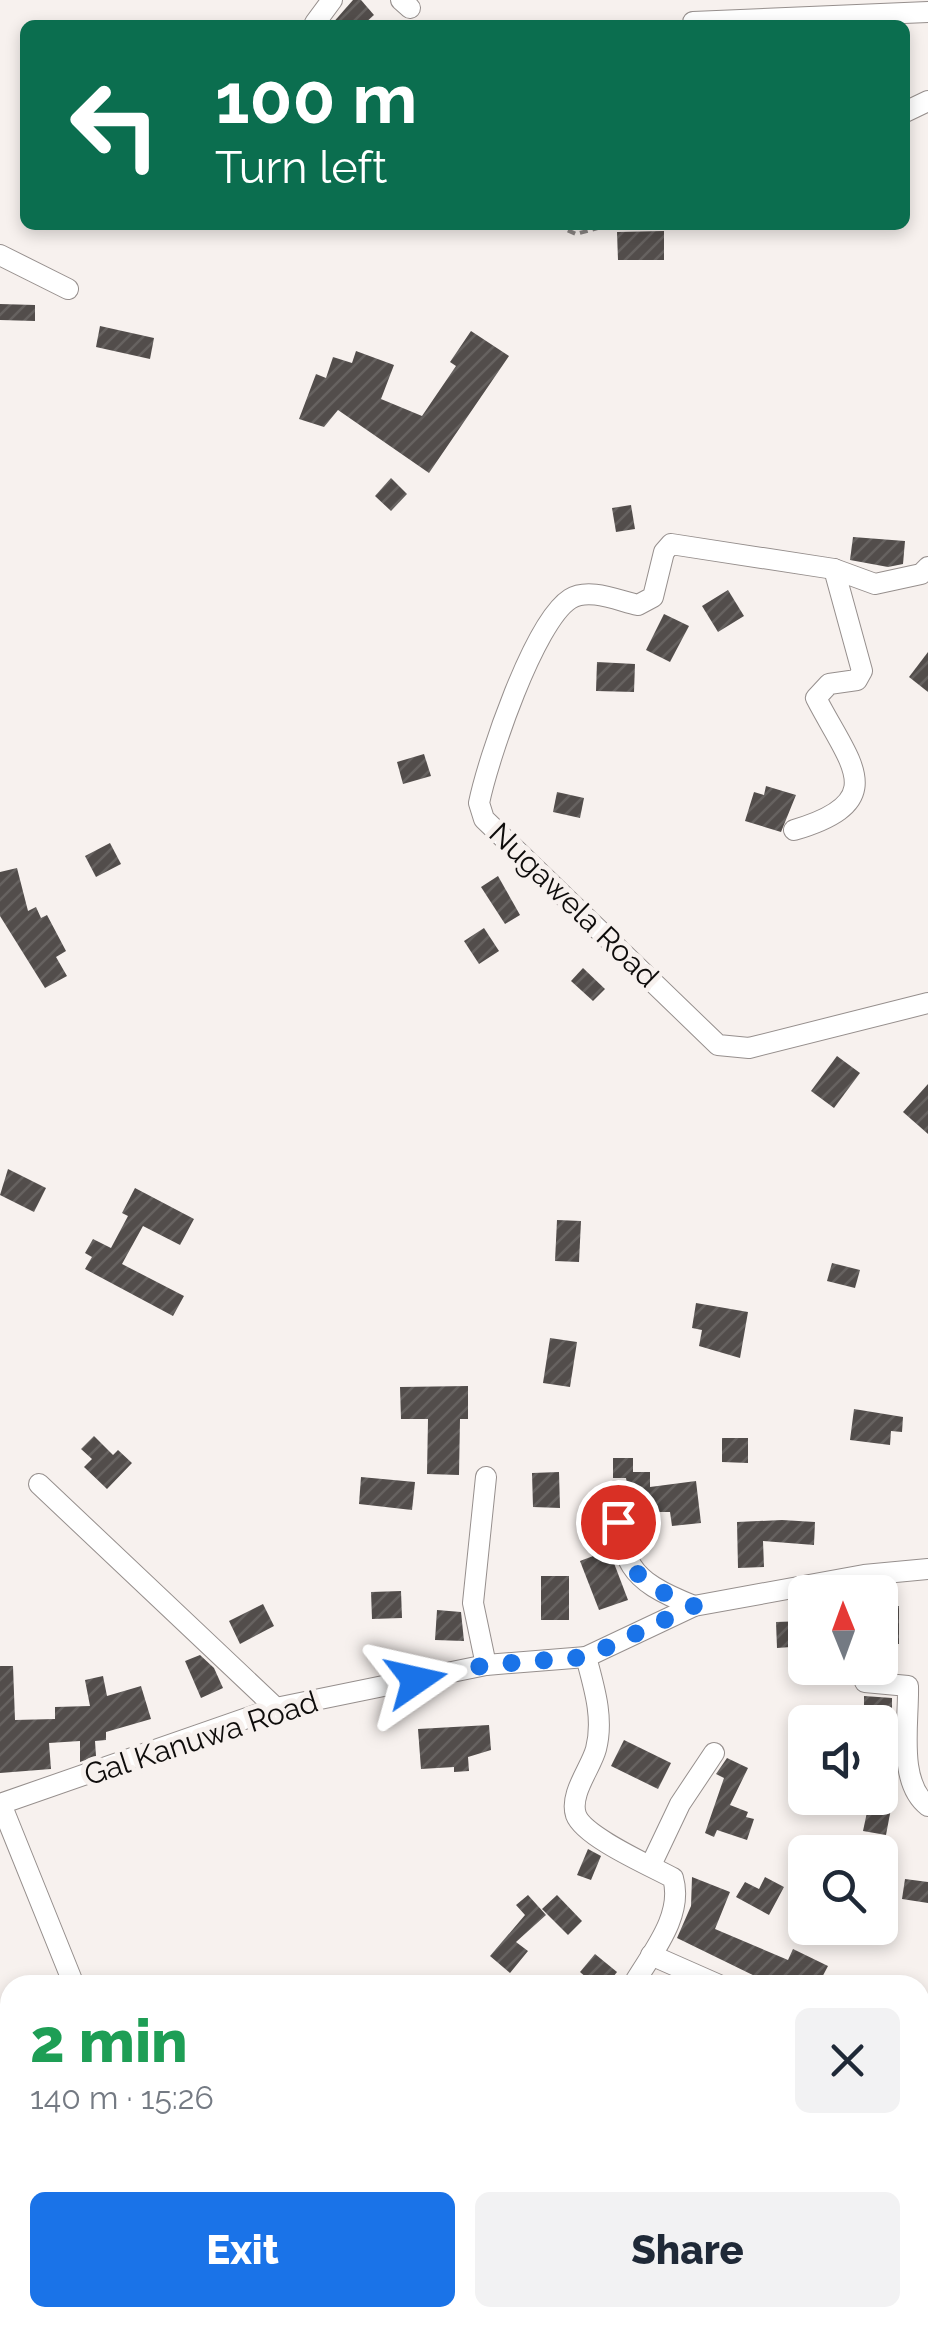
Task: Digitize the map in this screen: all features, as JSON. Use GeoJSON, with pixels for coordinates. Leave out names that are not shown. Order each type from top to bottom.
{"type":"FeatureCollection","features":[{"type":"Feature","properties":{"kind":"street"},"geometry":{"type":"LineString","coordinates":[[317,20],[332,0]]}},
{"type":"Feature","properties":{"kind":"street"},"geometry":{"type":"LineString","coordinates":[[772,20],[928,12]]}},
{"type":"Feature","properties":{"kind":"street"},"geometry":{"type":"LineString","coordinates":[[0,255],[68,289]]}},
{"type":"Feature","properties":{"kind":"street","name":"Nugawela Road"},"geometry":{"type":"LineString","coordinates":[[928,567],[920,574],[874,584],[834,570],[671,544],[664,552],[653,597],[638,605],[589,594],[570,599],[537,639],[479,803],[484,819],[718,1045],[749,1048],[928,1003]]}},
{"type":"Feature","properties":{"kind":"street"},"geometry":{"type":"LineString","coordinates":[[794,830],[838,816],[850,804],[854,773],[816,698],[828,684],[857,680],[862,670],[834,570]]}},
{"type":"Feature","properties":{"kind":"street"},"geometry":{"type":"LineString","coordinates":[[486,1477],[473,1603],[486,1665]]}},
{"type":"Feature","properties":{"kind":"street"},"geometry":{"type":"LineString","coordinates":[[39,1484],[276,1708]]}},
{"type":"Feature","properties":{"kind":"street"},"geometry":{"type":"LineString","coordinates":[[616,1490],[622,1553],[650,1589],[694,1606]]}},
{"type":"Feature","properties":{"kind":"street","name":"Gal Kanuwa Road"},"geometry":{"type":"LineString","coordinates":[[898,1576],[928,1569]]}},
{"type":"Feature","properties":{"kind":"street","name":"Gal Kanuwa Road"},"geometry":{"type":"LineString","coordinates":[[1,1804],[276,1708],[486,1665],[586,1657],[694,1606],[788,1594]]}},
{"type":"Feature","properties":{"kind":"street"},"geometry":{"type":"LineString","coordinates":[[586,1657],[600,1708],[596,1748],[576,1800],[576,1815],[588,1831],[673,1878],[676,1890],[674,1914],[638,1975]]}},
{"type":"Feature","properties":{"kind":"street"},"geometry":{"type":"LineString","coordinates":[[897,1685],[908,1686],[909,1772],[915,1796],[928,1806]]}},
{"type":"Feature","properties":{"kind":"street"},"geometry":{"type":"LineString","coordinates":[[650,1866],[680,1804],[714,1754]]}},
{"type":"Feature","properties":{"kind":"street"},"geometry":{"type":"LineString","coordinates":[[1,1804],[70,1975]]}},
{"type":"Feature","properties":{"kind":"street"},"geometry":{"type":"LineString","coordinates":[[651,1955],[696,1975]]}},
{"type":"Feature","properties":{"kind":"building"},"geometry":{"type":"Polygon","coordinates":[[[353,0],[361,0],[374,15],[368,20],[335,20],[353,0]]]}},
{"type":"Feature","properties":{"kind":"building"},"geometry":{"type":"Polygon","coordinates":[[[664,231],[664,260],[618,260],[617,232],[664,231]]]}},
{"type":"Feature","properties":{"kind":"building"},"geometry":{"type":"Polygon","coordinates":[[[0,304],[35,305],[35,321],[0,320],[0,304]]]}},
{"type":"Feature","properties":{"kind":"building"},"geometry":{"type":"Polygon","coordinates":[[[100,326],[154,338],[150,359],[96,347],[100,326]]]}},
{"type":"Feature","properties":{"kind":"building"},"geometry":{"type":"Polygon","coordinates":[[[471,331],[509,356],[429,473],[338,410],[324,427],[299,419],[316,374],[326,378],[333,357],[352,363],[356,351],[394,365],[381,399],[422,416],[456,366],[450,362],[471,331]]]}},
{"type":"Feature","properties":{"kind":"building"},"geometry":{"type":"Polygon","coordinates":[[[391,478],[407,494],[391,511],[375,496],[391,478]]]}},
{"type":"Feature","properties":{"kind":"building"},"geometry":{"type":"Polygon","coordinates":[[[631,505],[635,529],[616,532],[612,508],[631,505]]]}},
{"type":"Feature","properties":{"kind":"building"},"geometry":{"type":"Polygon","coordinates":[[[853,537],[905,541],[903,564],[888,567],[850,560],[853,537]]]}},
{"type":"Feature","properties":{"kind":"building"},"geometry":{"type":"Polygon","coordinates":[[[728,590],[744,616],[718,632],[702,606],[728,590]]]}},
{"type":"Feature","properties":{"kind":"building"},"geometry":{"type":"Polygon","coordinates":[[[664,614],[689,626],[670,662],[646,650],[664,614]]]}},
{"type":"Feature","properties":{"kind":"building"},"geometry":{"type":"Polygon","coordinates":[[[928,652],[928,692],[909,677],[928,652]]]}},
{"type":"Feature","properties":{"kind":"building"},"geometry":{"type":"Polygon","coordinates":[[[597,662],[635,664],[634,692],[596,691],[597,662]]]}},
{"type":"Feature","properties":{"kind":"building"},"geometry":{"type":"Polygon","coordinates":[[[424,754],[431,776],[403,784],[397,762],[424,754]]]}},
{"type":"Feature","properties":{"kind":"building"},"geometry":{"type":"Polygon","coordinates":[[[766,786],[796,795],[781,832],[745,821],[754,792],[764,795],[766,786]]]}},
{"type":"Feature","properties":{"kind":"building"},"geometry":{"type":"Polygon","coordinates":[[[557,792],[584,798],[580,818],[553,812],[557,792]]]}},
{"type":"Feature","properties":{"kind":"building"},"geometry":{"type":"Polygon","coordinates":[[[110,843],[121,864],[96,877],[85,856],[110,843]]]}},
{"type":"Feature","properties":{"kind":"building"},"geometry":{"type":"Polygon","coordinates":[[[17,868],[28,911],[36,907],[41,918],[47,915],[66,951],[56,957],[67,976],[45,988],[0,916],[0,872],[17,868]]]}},
{"type":"Feature","properties":{"kind":"building"},"geometry":{"type":"Polygon","coordinates":[[[498,876],[520,915],[505,924],[481,887],[498,876]]]}},
{"type":"Feature","properties":{"kind":"building"},"geometry":{"type":"Polygon","coordinates":[[[484,928],[499,951],[479,964],[464,941],[484,928]]]}},
{"type":"Feature","properties":{"kind":"building"},"geometry":{"type":"Polygon","coordinates":[[[583,968],[605,989],[593,1001],[571,981],[583,968]]]}},
{"type":"Feature","properties":{"kind":"building"},"geometry":{"type":"Polygon","coordinates":[[[837,1056],[860,1073],[834,1108],[811,1091],[837,1056]]]}},
{"type":"Feature","properties":{"kind":"building"},"geometry":{"type":"Polygon","coordinates":[[[928,1084],[928,1134],[903,1112],[928,1084]]]}},
{"type":"Feature","properties":{"kind":"building"},"geometry":{"type":"Polygon","coordinates":[[[8,1169],[46,1188],[34,1212],[0,1195],[8,1169]]]}},
{"type":"Feature","properties":{"kind":"building"},"geometry":{"type":"Polygon","coordinates":[[[135,1188],[194,1219],[180,1245],[143,1226],[122,1264],[184,1296],[173,1316],[85,1269],[92,1257],[85,1253],[93,1239],[111,1248],[128,1216],[122,1213],[135,1188]]]}},
{"type":"Feature","properties":{"kind":"building"},"geometry":{"type":"Polygon","coordinates":[[[557,1220],[581,1221],[579,1262],[555,1261],[557,1220]]]}},
{"type":"Feature","properties":{"kind":"building"},"geometry":{"type":"Polygon","coordinates":[[[832,1263],[860,1270],[855,1288],[827,1281],[832,1263]]]}},
{"type":"Feature","properties":{"kind":"building"},"geometry":{"type":"Polygon","coordinates":[[[696,1303],[748,1312],[740,1358],[699,1346],[702,1330],[692,1328],[696,1303]]]}},
{"type":"Feature","properties":{"kind":"building"},"geometry":{"type":"Polygon","coordinates":[[[550,1338],[577,1342],[570,1387],[543,1383],[550,1338]]]}},
{"type":"Feature","properties":{"kind":"building"},"geometry":{"type":"Polygon","coordinates":[[[468,1386],[468,1419],[460,1419],[459,1475],[427,1474],[428,1419],[401,1419],[400,1387],[468,1386]]]}},
{"type":"Feature","properties":{"kind":"building"},"geometry":{"type":"Polygon","coordinates":[[[854,1409],[903,1417],[902,1432],[891,1431],[890,1445],[850,1440],[854,1409]]]}},
{"type":"Feature","properties":{"kind":"building"},"geometry":{"type":"Polygon","coordinates":[[[94,1436],[113,1455],[118,1450],[132,1463],[107,1489],[84,1467],[92,1459],[81,1449],[94,1436]]]}},
{"type":"Feature","properties":{"kind":"building"},"geometry":{"type":"Polygon","coordinates":[[[722,1438],[748,1438],[748,1463],[722,1462],[722,1438]]]}},
{"type":"Feature","properties":{"kind":"building"},"geometry":{"type":"Polygon","coordinates":[[[613,1458],[633,1458],[633,1472],[650,1472],[650,1487],[696,1481],[701,1523],[672,1526],[670,1512],[632,1512],[626,1478],[613,1478],[613,1458]]]}},
{"type":"Feature","properties":{"kind":"building"},"geometry":{"type":"Polygon","coordinates":[[[559,1472],[560,1508],[533,1507],[532,1473],[559,1472]]]}},
{"type":"Feature","properties":{"kind":"building"},"geometry":{"type":"Polygon","coordinates":[[[361,1477],[415,1482],[412,1510],[359,1504],[361,1477]]]}},
{"type":"Feature","properties":{"kind":"building"},"geometry":{"type":"Polygon","coordinates":[[[737,1522],[815,1522],[814,1545],[763,1541],[764,1567],[738,1568],[737,1522]]]}},
{"type":"Feature","properties":{"kind":"building"},"geometry":{"type":"Polygon","coordinates":[[[609,1550],[628,1600],[599,1610],[580,1561],[609,1550]]]}},
{"type":"Feature","properties":{"kind":"building"},"geometry":{"type":"Polygon","coordinates":[[[541,1576],[569,1576],[569,1620],[541,1620],[541,1576]]]}},
{"type":"Feature","properties":{"kind":"building"},"geometry":{"type":"Polygon","coordinates":[[[401,1591],[402,1618],[372,1619],[371,1592],[401,1591]]]}},
{"type":"Feature","properties":{"kind":"building"},"geometry":{"type":"Polygon","coordinates":[[[263,1604],[274,1626],[240,1644],[229,1621],[263,1604]]]}},
{"type":"Feature","properties":{"kind":"building"},"geometry":{"type":"Polygon","coordinates":[[[437,1610],[461,1612],[464,1641],[435,1640],[437,1610]]]}},
{"type":"Feature","properties":{"kind":"building"},"geometry":{"type":"Polygon","coordinates":[[[776,1622],[788,1622],[788,1647],[777,1648],[776,1622]]]}},
{"type":"Feature","properties":{"kind":"building"},"geometry":{"type":"Polygon","coordinates":[[[200,1655],[214,1668],[223,1688],[201,1698],[185,1661],[200,1655]]]}},
{"type":"Feature","properties":{"kind":"building"},"geometry":{"type":"Polygon","coordinates":[[[0,1666],[13,1666],[15,1720],[55,1719],[55,1707],[90,1706],[85,1680],[103,1676],[107,1696],[141,1686],[151,1719],[106,1732],[106,1740],[95,1741],[96,1756],[80,1762],[80,1741],[49,1743],[51,1769],[0,1773],[0,1666]]]}},
{"type":"Feature","properties":{"kind":"building"},"geometry":{"type":"Polygon","coordinates":[[[864,1696],[892,1698],[892,1705],[864,1705],[864,1696]]]}},
{"type":"Feature","properties":{"kind":"building"},"geometry":{"type":"Polygon","coordinates":[[[489,1725],[491,1750],[468,1757],[469,1771],[454,1772],[454,1767],[421,1769],[418,1729],[489,1725]]]}},
{"type":"Feature","properties":{"kind":"building"},"geometry":{"type":"Polygon","coordinates":[[[624,1740],[671,1763],[658,1789],[611,1766],[624,1740]]]}},
{"type":"Feature","properties":{"kind":"building"},"geometry":{"type":"Polygon","coordinates":[[[727,1758],[748,1768],[730,1805],[748,1812],[746,1817],[754,1819],[747,1840],[717,1830],[714,1837],[705,1833],[724,1778],[716,1774],[727,1758]]]}},
{"type":"Feature","properties":{"kind":"building"},"geometry":{"type":"Polygon","coordinates":[[[866,1815],[890,1815],[886,1835],[863,1831],[866,1815]]]}},
{"type":"Feature","properties":{"kind":"building"},"geometry":{"type":"Polygon","coordinates":[[[588,1849],[601,1856],[591,1880],[577,1875],[588,1849]]]}},
{"type":"Feature","properties":{"kind":"building"},"geometry":{"type":"Polygon","coordinates":[[[692,1877],[730,1892],[715,1929],[788,1960],[793,1949],[828,1966],[823,1975],[753,1975],[677,1938],[691,1906],[692,1877]]]}},
{"type":"Feature","properties":{"kind":"building"},"geometry":{"type":"Polygon","coordinates":[[[765,1877],[784,1887],[769,1915],[736,1897],[745,1882],[759,1889],[765,1877]]]}},
{"type":"Feature","properties":{"kind":"building"},"geometry":{"type":"Polygon","coordinates":[[[905,1879],[928,1882],[928,1903],[902,1899],[905,1879]]]}},
{"type":"Feature","properties":{"kind":"building"},"geometry":{"type":"Polygon","coordinates":[[[528,1895],[546,1915],[516,1942],[528,1951],[510,1973],[490,1956],[525,1915],[516,1905],[528,1895]]]}},
{"type":"Feature","properties":{"kind":"building"},"geometry":{"type":"Polygon","coordinates":[[[557,1895],[582,1921],[568,1935],[542,1909],[557,1895]]]}},
{"type":"Feature","properties":{"kind":"building"},"geometry":{"type":"Polygon","coordinates":[[[595,1954],[617,1972],[583,1975],[580,1972],[595,1954]]]}},
{"type":"Feature","properties":{"kind":"route"},"geometry":{"type":"LineString","coordinates":[[416,1680],[486,1665],[586,1657],[694,1606],[650,1589],[622,1553],[618,1522]]}}]}
